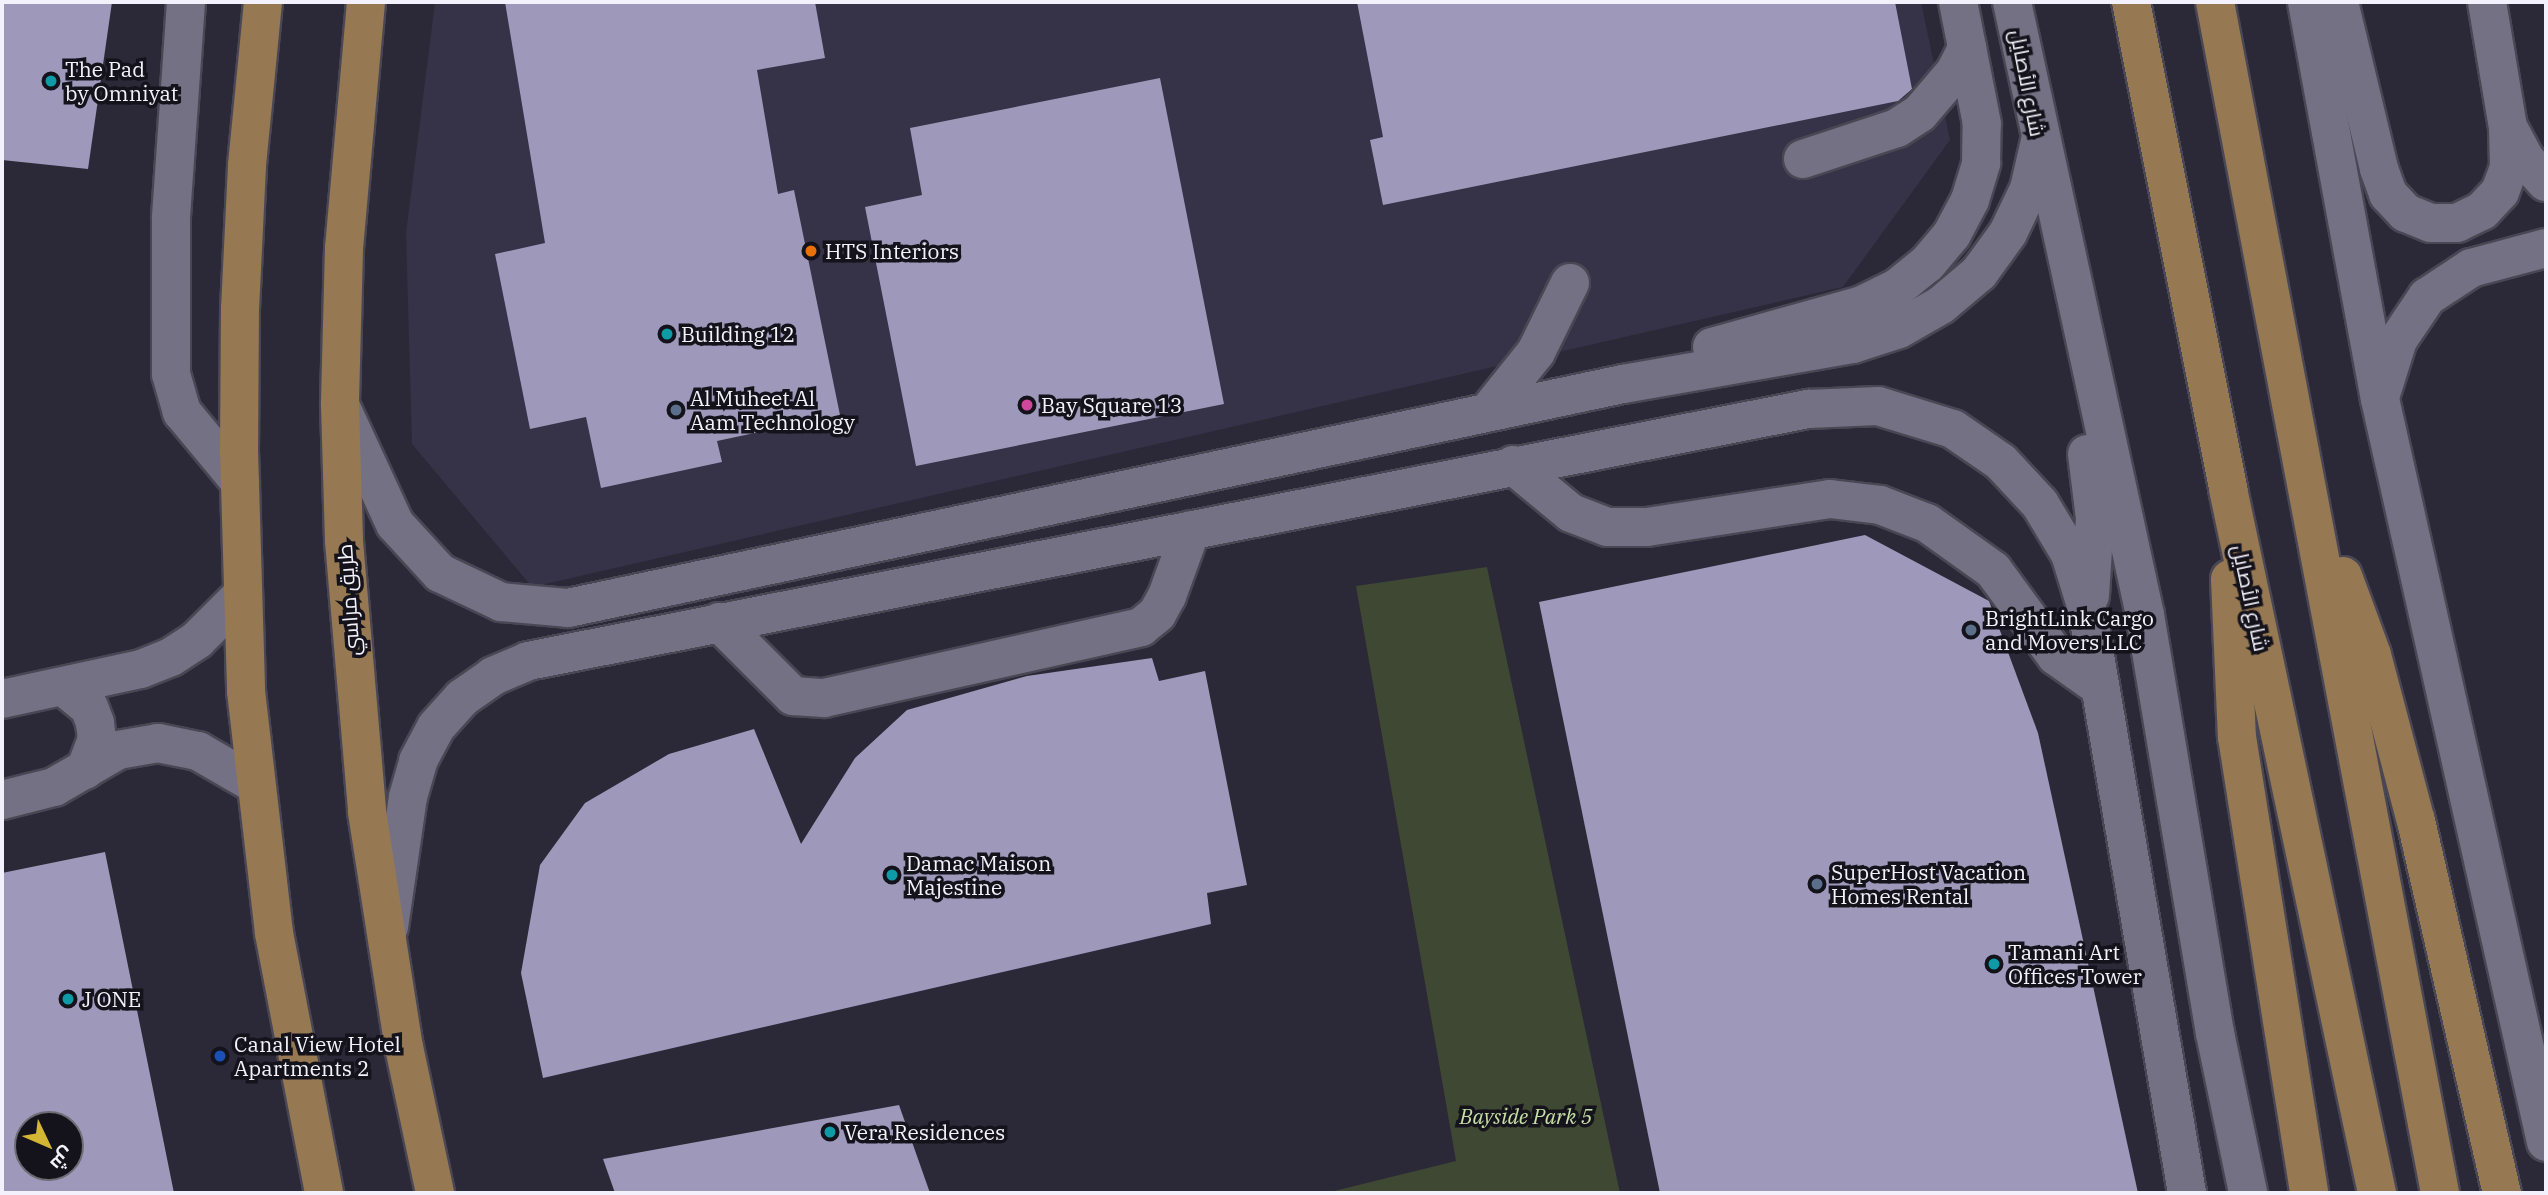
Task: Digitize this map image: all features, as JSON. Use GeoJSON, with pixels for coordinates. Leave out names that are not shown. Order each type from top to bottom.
{"type":"FeatureCollection","features":[{"type":"Feature","properties":{"kind":"main road"},"geometry":{"type":"LineString","coordinates":[[263,2],[246,179],[240,482],[243,594],[255,784],[274,933],[324,1193]]}},
{"type":"Feature","properties":{"kind":"main road","name":"طريق مراسي"},"geometry":{"type":"LineString","coordinates":[[366,2],[344,248],[340,405],[354,677],[387,947],[435,1193]]}},
{"type":"Feature","properties":{"kind":"main road","name":"شارع الأصايل"},"geometry":{"type":"LineString","coordinates":[[2131,2],[2228,489],[2377,1193]]}},
{"type":"Feature","properties":{"kind":"main road"},"geometry":{"type":"LineString","coordinates":[[2215,2],[2313,502],[2387,926],[2440,1193]]}},
{"type":"Feature","properties":{"kind":"main road"},"geometry":{"type":"LineString","coordinates":[[2228,489],[2237,737],[2309,1193]]}},
{"type":"Feature","properties":{"kind":"main road"},"geometry":{"type":"LineString","coordinates":[[2313,502],[2357,613],[2385,699],[2454,973],[2502,1193]]}},
{"type":"Feature","properties":{"kind":"street"},"geometry":{"type":"LineString","coordinates":[[186,2],[171,218],[171,374],[183,412],[240,482]]}},
{"type":"Feature","properties":{"kind":"street"},"geometry":{"type":"LineString","coordinates":[[1623,384],[1699,350],[1862,305],[1897,288],[1927,264],[1964,211],[1980,163],[1982,124],[1958,2]]}},
{"type":"Feature","properties":{"kind":"street","name":"شارع الأصايل"},"geometry":{"type":"LineString","coordinates":[[2012,2],[2040,141],[2145,615],[2215,1033],[2248,1193]]}},
{"type":"Feature","properties":{"kind":"street"},"geometry":{"type":"LineString","coordinates":[[2307,2],[2380,399],[2546,1142]]}},
{"type":"Feature","properties":{"kind":"street"},"geometry":{"type":"LineString","coordinates":[[2339,2],[2379,169],[2388,194],[2406,213],[2431,223],[2458,223],[2482,211],[2500,192],[2509,167],[2508,127],[2487,2]]}},
{"type":"Feature","properties":{"kind":"street"},"geometry":{"type":"LineString","coordinates":[[1803,159],[1897,128],[1920,113],[1947,83],[1967,48]]}},
{"type":"Feature","properties":{"kind":"street"},"geometry":{"type":"LineString","coordinates":[[2508,127],[2525,159],[2546,182]]}},
{"type":"Feature","properties":{"kind":"street"},"geometry":{"type":"LineString","coordinates":[[340,405],[379,494],[415,551],[470,590],[534,608],[601,601],[1623,384],[1853,344],[1899,329],[1941,305],[1979,273],[2008,233],[2029,189],[2040,141]]}},
{"type":"Feature","properties":{"kind":"street"},"geometry":{"type":"LineString","coordinates":[[2380,399],[2398,340],[2427,297],[2471,268],[2546,248]]}},
{"type":"Feature","properties":{"kind":"street"},"geometry":{"type":"LineString","coordinates":[[1488,412],[1536,352],[1570,283]]}},
{"type":"Feature","properties":{"kind":"street"},"geometry":{"type":"LineString","coordinates":[[2076,300],[2076,385],[2095,518],[2087,608]]}},
{"type":"Feature","properties":{"kind":"street"},"geometry":{"type":"LineString","coordinates":[[387,947],[408,797],[418,761],[436,727],[462,698],[493,676],[528,661],[1808,409],[1854,405],[1898,410],[1954,429],[2022,482],[2070,554],[2087,608],[2187,1193]]}},
{"type":"Feature","properties":{"kind":"street"},"geometry":{"type":"LineString","coordinates":[[1513,465],[1571,513],[1608,527],[1647,527],[1830,499],[1881,505],[1927,523],[1993,570],[2056,656],[2100,687]]}},
{"type":"Feature","properties":{"kind":"street"},"geometry":{"type":"LineString","coordinates":[[719,622],[793,696],[824,698],[1141,627],[1157,614],[1167,596],[1191,530]]}},
{"type":"Feature","properties":{"kind":"street"},"geometry":{"type":"LineString","coordinates":[[2,699],[141,669],[171,657],[197,640],[243,594]]}},
{"type":"Feature","properties":{"kind":"street"},"geometry":{"type":"LineString","coordinates":[[64,687],[83,701],[95,723],[97,739],[85,770]]}},
{"type":"Feature","properties":{"kind":"street"},"geometry":{"type":"LineString","coordinates":[[2,800],[38,793],[118,750],[158,743],[198,751],[255,784]]}},
{"type":"Feature","properties":{"kind":"shaded area"},"geometry":{"type":"Polygon","coordinates":[[[435,2],[1921,2],[1950,140],[1843,287],[532,587],[412,444],[406,233],[435,2]]]}},
{"type":"Feature","properties":{"kind":"green space","name":"Bayside Park 5"},"geometry":{"type":"Polygon","coordinates":[[[1487,567],[1620,1193],[1326,1193],[1456,1161],[1356,586],[1487,567]]]}},
{"type":"Feature","properties":{"kind":"building","name":"The Pad by Omniyat"},"geometry":{"type":"Polygon","coordinates":[[[2,2],[112,2],[88,169],[2,160],[2,2]]]}},
{"type":"Feature","properties":{"kind":"building"},"geometry":{"type":"Polygon","coordinates":[[[505,2],[815,2],[825,58],[757,70],[778,194],[794,190],[840,415],[717,441],[722,462],[601,488],[586,417],[530,429],[495,254],[545,243],[505,2]]]}},
{"type":"Feature","properties":{"kind":"building"},"geometry":{"type":"Polygon","coordinates":[[[1357,2],[1895,2],[1912,89],[1898,101],[1383,205],[1370,140],[1383,137],[1357,2]]]}},
{"type":"Feature","properties":{"kind":"building"},"geometry":{"type":"Polygon","coordinates":[[[1160,78],[1224,404],[916,466],[865,207],[922,195],[910,128],[1160,78]]]}},
{"type":"Feature","properties":{"kind":"building"},"geometry":{"type":"Polygon","coordinates":[[[1865,535],[1989,601],[2038,733],[2138,1193],[1660,1193],[1539,602],[1865,535]]]}},
{"type":"Feature","properties":{"kind":"building","name":"Damac Maison Majestine"},"geometry":{"type":"Polygon","coordinates":[[[1152,658],[1159,681],[1205,671],[1247,885],[1207,893],[1211,924],[543,1078],[521,973],[540,865],[585,803],[669,754],[754,729],[801,844],[855,758],[907,710],[1027,676],[1152,658]]]}},
{"type":"Feature","properties":{"kind":"building","name":"J ONE"},"geometry":{"type":"Polygon","coordinates":[[[105,852],[174,1193],[2,1193],[2,873],[105,852]]]}},
{"type":"Feature","properties":{"kind":"building","name":"Vera Residences"},"geometry":{"type":"Polygon","coordinates":[[[899,1105],[930,1193],[615,1193],[603,1159],[899,1105]]]}},
{"type":"Feature","properties":{"kind":"place","name":"The Pad by Omniyat"},"geometry":{"type":"Point","coordinates":[51,81]}},
{"type":"Feature","properties":{"kind":"place","name":"HTS Interiors"},"geometry":{"type":"Point","coordinates":[811,251]}},
{"type":"Feature","properties":{"kind":"place","name":"Building 12"},"geometry":{"type":"Point","coordinates":[667,334]}},
{"type":"Feature","properties":{"kind":"place","name":"Bay Square 13"},"geometry":{"type":"Point","coordinates":[1027,405]}},
{"type":"Feature","properties":{"kind":"place","name":"Al Muheet Al Aam Technology"},"geometry":{"type":"Point","coordinates":[676,410]}},
{"type":"Feature","properties":{"kind":"place","name":"BrightLink Cargo and Movers LLC"},"geometry":{"type":"Point","coordinates":[1971,630]}},
{"type":"Feature","properties":{"kind":"place","name":"Damac Maison Majestine"},"geometry":{"type":"Point","coordinates":[892,875]}},
{"type":"Feature","properties":{"kind":"place","name":"SuperHost Vacation Homes Rental"},"geometry":{"type":"Point","coordinates":[1817,884]}},
{"type":"Feature","properties":{"kind":"place","name":"Tamani Art Offices Tower"},"geometry":{"type":"Point","coordinates":[1994,964]}},
{"type":"Feature","properties":{"kind":"place","name":"J ONE"},"geometry":{"type":"Point","coordinates":[68,999]}},
{"type":"Feature","properties":{"kind":"place","name":"Canal View Hotel Apartments 2"},"geometry":{"type":"Point","coordinates":[220,1056]}},
{"type":"Feature","properties":{"kind":"place","name":"Vera Residences"},"geometry":{"type":"Point","coordinates":[830,1132]}}]}
